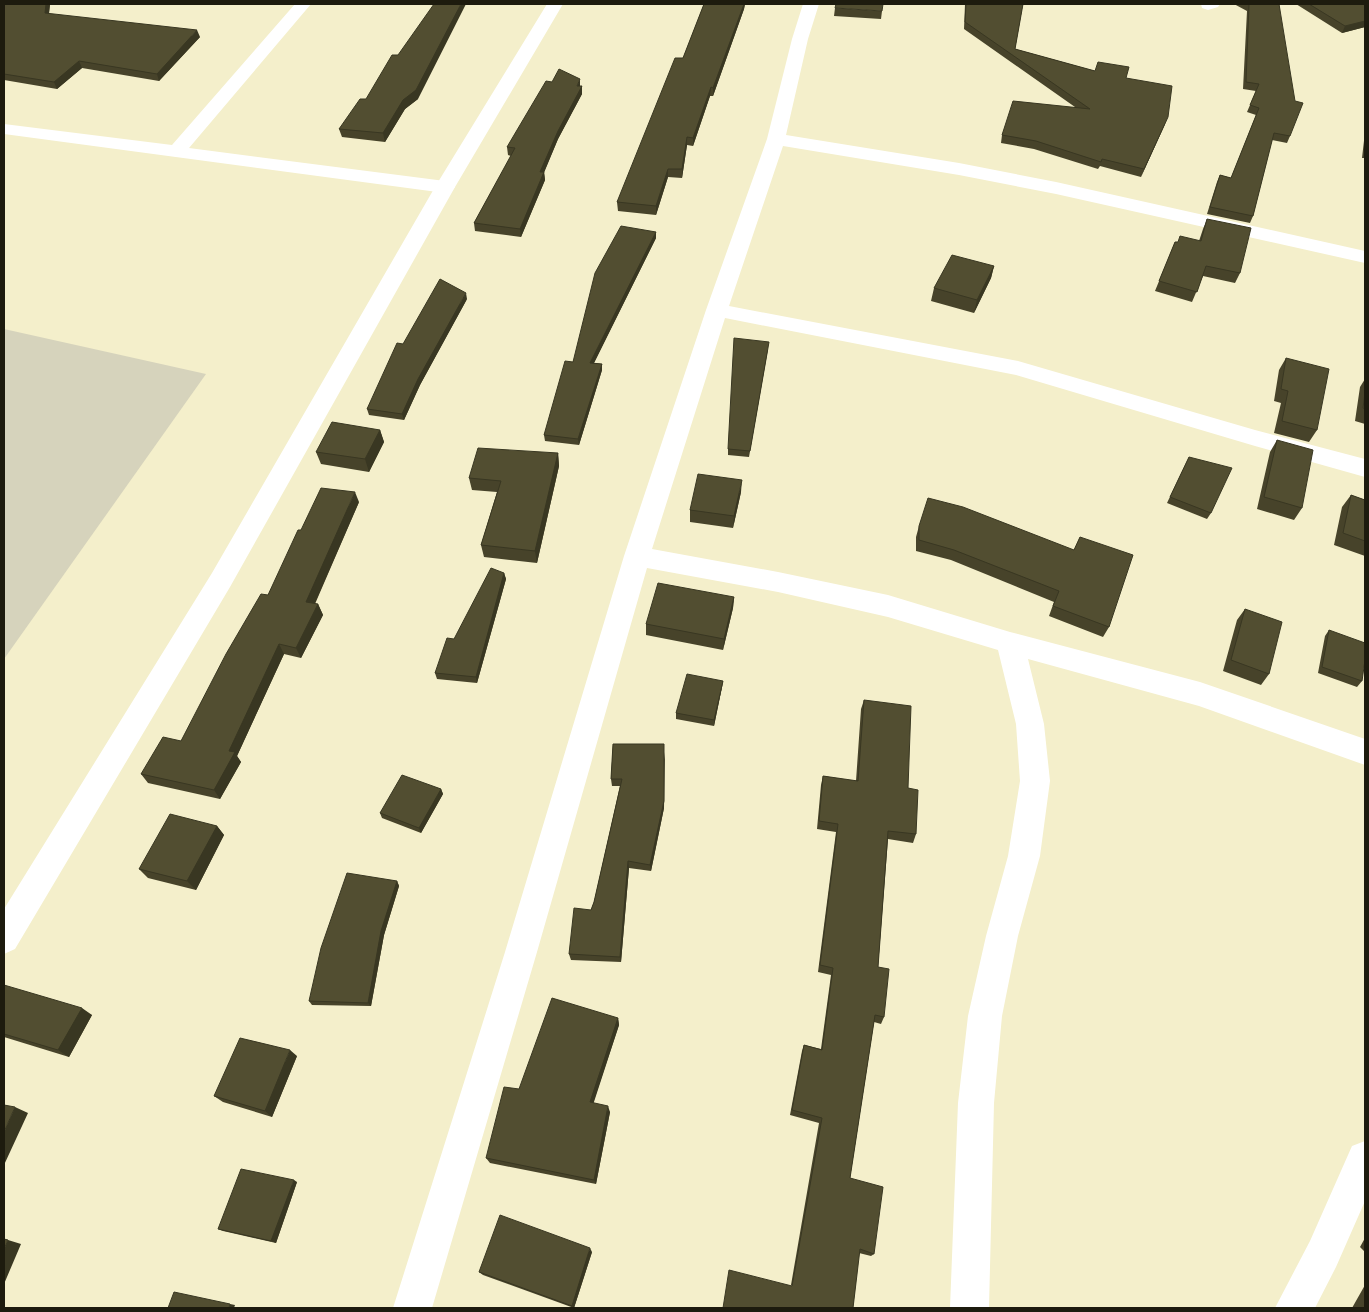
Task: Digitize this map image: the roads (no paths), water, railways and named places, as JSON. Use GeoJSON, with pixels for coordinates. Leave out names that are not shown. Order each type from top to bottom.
{"type":"FeatureCollection","features":[{"type":"Feature","properties":{"kind":"street"},"geometry":{"type":"LineString","coordinates":[[176,152],[303,4]]}},
{"type":"Feature","properties":{"kind":"street"},"geometry":{"type":"LineString","coordinates":[[4,938],[221,580],[445,187],[555,4]]}},
{"type":"Feature","properties":{"kind":"street"},"geometry":{"type":"LineString","coordinates":[[412,1308],[637,556],[717,310],[776,139],[800,39],[811,4]]}},
{"type":"Feature","properties":{"kind":"street"},"geometry":{"type":"LineString","coordinates":[[4,129],[445,187]]}},
{"type":"Feature","properties":{"kind":"street"},"geometry":{"type":"LineString","coordinates":[[776,139],[950,167],[1056,188],[1365,257]]}},
{"type":"Feature","properties":{"kind":"street"},"geometry":{"type":"LineString","coordinates":[[717,310],[1018,368],[1255,438],[1365,468]]}},
{"type":"Feature","properties":{"kind":"street"},"geometry":{"type":"LineString","coordinates":[[637,556],[778,582],[879,604],[1010,643],[1200,694],[1365,752]]}},
{"type":"Feature","properties":{"kind":"street"},"geometry":{"type":"LineString","coordinates":[[969,1308],[976,1103],[985,1016],[1002,936],[1024,856],[1034,781],[1030,724],[1010,643]]}},
{"type":"Feature","properties":{"kind":"street"},"geometry":{"type":"LineString","coordinates":[[1294,1308],[1323,1254],[1365,1159]]}}]}
